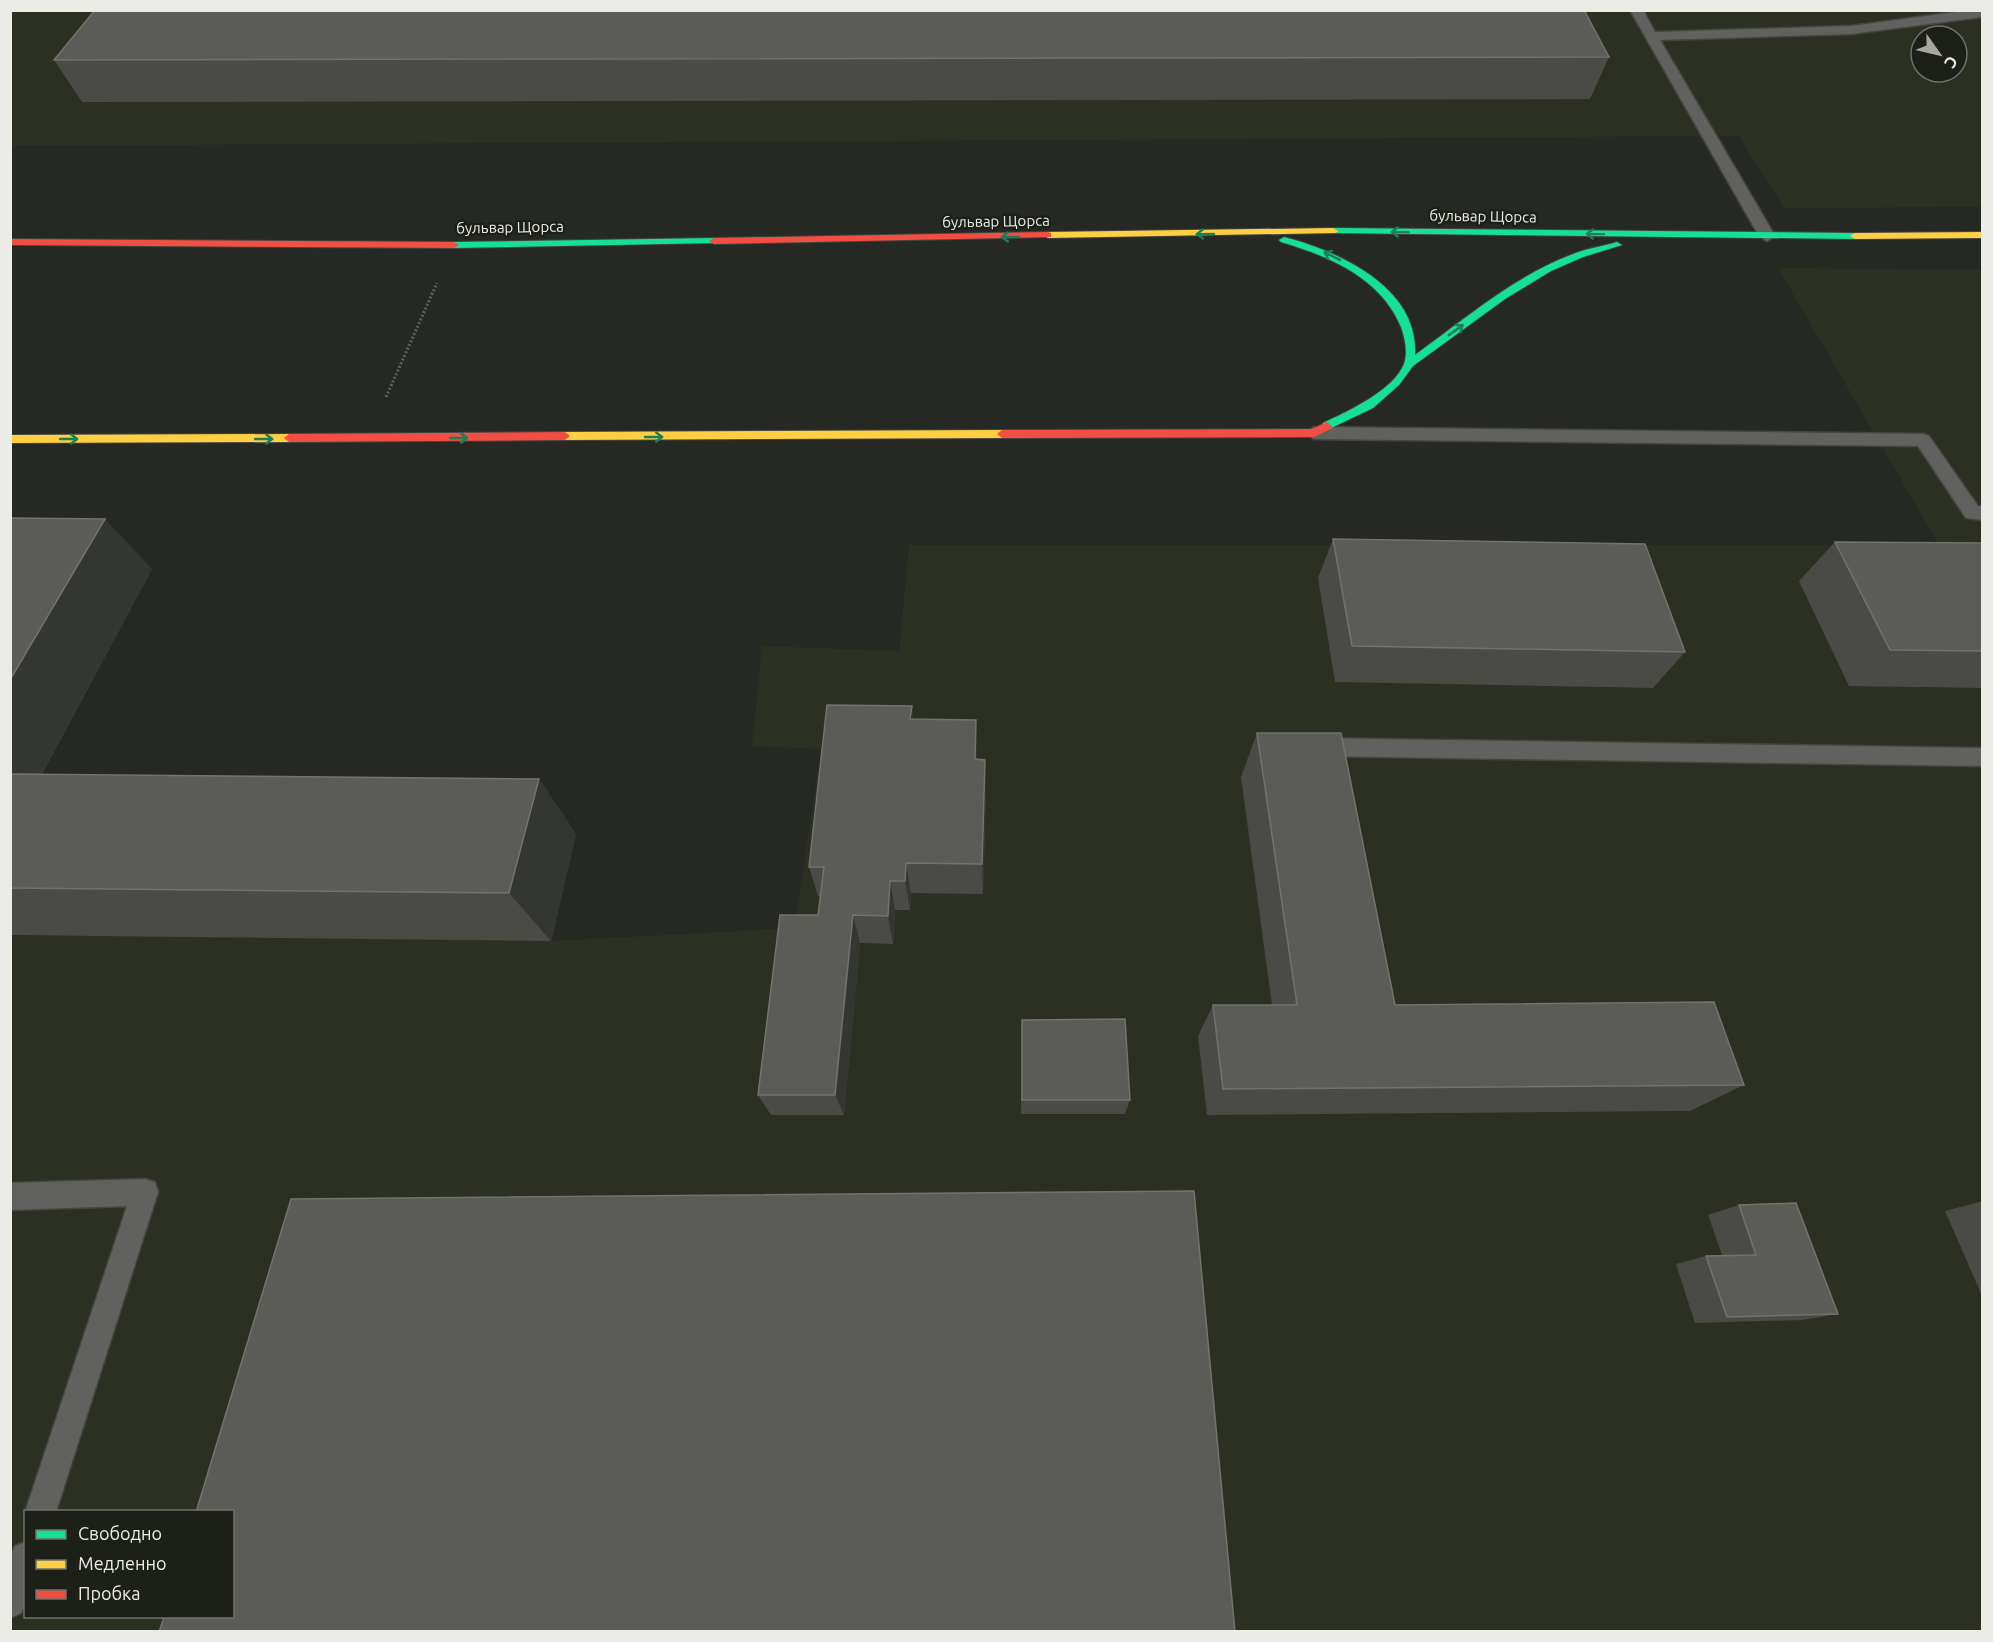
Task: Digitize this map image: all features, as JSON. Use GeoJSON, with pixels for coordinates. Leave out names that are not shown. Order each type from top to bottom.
{"type":"FeatureCollection","features":[{"type":"Feature","properties":{"kind":"street","name":"бульвар Щорса"},"geometry":{"type":"LineString","coordinates":[[10,242],[452,245],[1258,234],[1328,231],[1767,236],[1983,235]]}},
{"type":"Feature","properties":{"kind":"street"},"geometry":{"type":"LineString","coordinates":[[1258,234],[1330,254],[1358,270],[1376,285],[1399,314],[1410,338],[1409,364]]}},
{"type":"Feature","properties":{"kind":"street"},"geometry":{"type":"LineString","coordinates":[[10,440],[1314,433],[1369,405],[1395,383],[1409,364],[1502,297],[1548,269],[1580,255],[1654,235]]}},
{"type":"Feature","properties":{"kind":"lane"},"geometry":{"type":"LineString","coordinates":[[1636,10],[1767,236]]}},
{"type":"Feature","properties":{"kind":"lane"},"geometry":{"type":"LineString","coordinates":[[1652,36],[1851,30],[1983,13]]}},
{"type":"Feature","properties":{"kind":"lane"},"geometry":{"type":"LineString","coordinates":[[1314,433],[1923,440],[1973,513],[1983,513]]}},
{"type":"Feature","properties":{"kind":"lane"},"geometry":{"type":"LineString","coordinates":[[1293,747],[1983,757]]}},
{"type":"Feature","properties":{"kind":"lane"},"geometry":{"type":"LineString","coordinates":[[10,1197],[145,1192],[41,1510]]}},
{"type":"Feature","properties":{"kind":"lane"},"geometry":{"type":"LineString","coordinates":[[10,1602],[24,1563]]}},
{"type":"Feature","properties":{"kind":"path"},"geometry":{"type":"LineString","coordinates":[[366,439],[424,315],[452,245]]}},
{"type":"Feature","properties":{"kind":"shaded area"},"geometry":{"type":"Polygon","coordinates":[[[10,11],[1982,11],[1982,207],[1784,208],[1739,136],[11,146],[10,11]]]}},
{"type":"Feature","properties":{"kind":"shaded area"},"geometry":{"type":"Polygon","coordinates":[[[1778,268],[1982,270],[1982,1631],[11,1632],[10,837],[576,834],[551,941],[795,928],[821,749],[752,746],[762,646],[899,651],[909,545],[1939,545],[1778,268]]]}},
{"type":"Feature","properties":{"kind":"building"},"geometry":{"type":"Polygon","coordinates":[[[95,10],[1584,10],[1609,57],[54,60],[95,10]]]}},
{"type":"Feature","properties":{"kind":"building"},"geometry":{"type":"Polygon","coordinates":[[[10,518],[105,519],[10,680],[10,518]]]}},
{"type":"Feature","properties":{"kind":"building"},"geometry":{"type":"Polygon","coordinates":[[[1333,539],[1645,544],[1685,652],[1352,646],[1333,539]]]}},
{"type":"Feature","properties":{"kind":"building"},"geometry":{"type":"Polygon","coordinates":[[[1835,542],[1983,543],[1983,651],[1890,650],[1835,542]]]}},
{"type":"Feature","properties":{"kind":"building"},"geometry":{"type":"Polygon","coordinates":[[[827,705],[912,706],[910,719],[976,720],[975,759],[985,760],[982,864],[906,863],[905,881],[890,881],[888,916],[853,915],[835,1095],[758,1095],[780,915],[818,915],[824,867],[809,867],[827,705]]]}},
{"type":"Feature","properties":{"kind":"building"},"geometry":{"type":"Polygon","coordinates":[[[1257,733],[1341,733],[1395,1005],[1714,1002],[1744,1085],[1223,1089],[1213,1005],[1297,1005],[1257,733]]]}},
{"type":"Feature","properties":{"kind":"building"},"geometry":{"type":"Polygon","coordinates":[[[10,774],[539,779],[509,893],[10,888],[10,774]]]}},
{"type":"Feature","properties":{"kind":"building"},"geometry":{"type":"Polygon","coordinates":[[[1125,1019],[1130,1100],[1022,1100],[1022,1020],[1125,1019]]]}},
{"type":"Feature","properties":{"kind":"building"},"geometry":{"type":"Polygon","coordinates":[[[1194,1191],[1235,1632],[159,1632],[164,1618],[234,1618],[234,1510],[197,1510],[291,1199],[1194,1191]]]}},
{"type":"Feature","properties":{"kind":"building"},"geometry":{"type":"Polygon","coordinates":[[[1796,1203],[1838,1314],[1727,1317],[1706,1256],[1756,1255],[1739,1205],[1796,1203]]]}},
{"type":"Feature","properties":{"kind":"traffic: fast"},"geometry":{"type":"LineString","coordinates":[[1333,231],[1855,236]]}},
{"type":"Feature","properties":{"kind":"traffic: fast"},"geometry":{"type":"LineString","coordinates":[[1284,240],[1342,262],[1360,272],[1376,285],[1390,299],[1401,316],[1410,339],[1409,364]]}},
{"type":"Feature","properties":{"kind":"traffic: fast"},"geometry":{"type":"LineString","coordinates":[[454,245],[714,241]]}},
{"type":"Feature","properties":{"kind":"traffic: fast"},"geometry":{"type":"LineString","coordinates":[[1327,426],[1369,405],[1395,383],[1409,364],[1502,297],[1548,269],[1580,255],[1617,245]]}},
{"type":"Feature","properties":{"kind":"traffic: slow"},"geometry":{"type":"LineString","coordinates":[[1048,235],[1333,231]]}},
{"type":"Feature","properties":{"kind":"traffic: slow"},"geometry":{"type":"LineString","coordinates":[[1855,236],[1982,235]]}},
{"type":"Feature","properties":{"kind":"traffic: slow"},"geometry":{"type":"LineString","coordinates":[[565,436],[1002,434]]}},
{"type":"Feature","properties":{"kind":"traffic: slow"},"geometry":{"type":"LineString","coordinates":[[10,439],[289,438]]}},
{"type":"Feature","properties":{"kind":"traffic: jam"},"geometry":{"type":"LineString","coordinates":[[714,241],[1048,235]]}},
{"type":"Feature","properties":{"kind":"traffic: jam"},"geometry":{"type":"LineString","coordinates":[[10,242],[454,245]]}},
{"type":"Feature","properties":{"kind":"traffic: jam"},"geometry":{"type":"LineString","coordinates":[[1002,434],[1314,433],[1327,426]]}},
{"type":"Feature","properties":{"kind":"traffic: jam"},"geometry":{"type":"LineString","coordinates":[[289,438],[565,436]]}}]}
